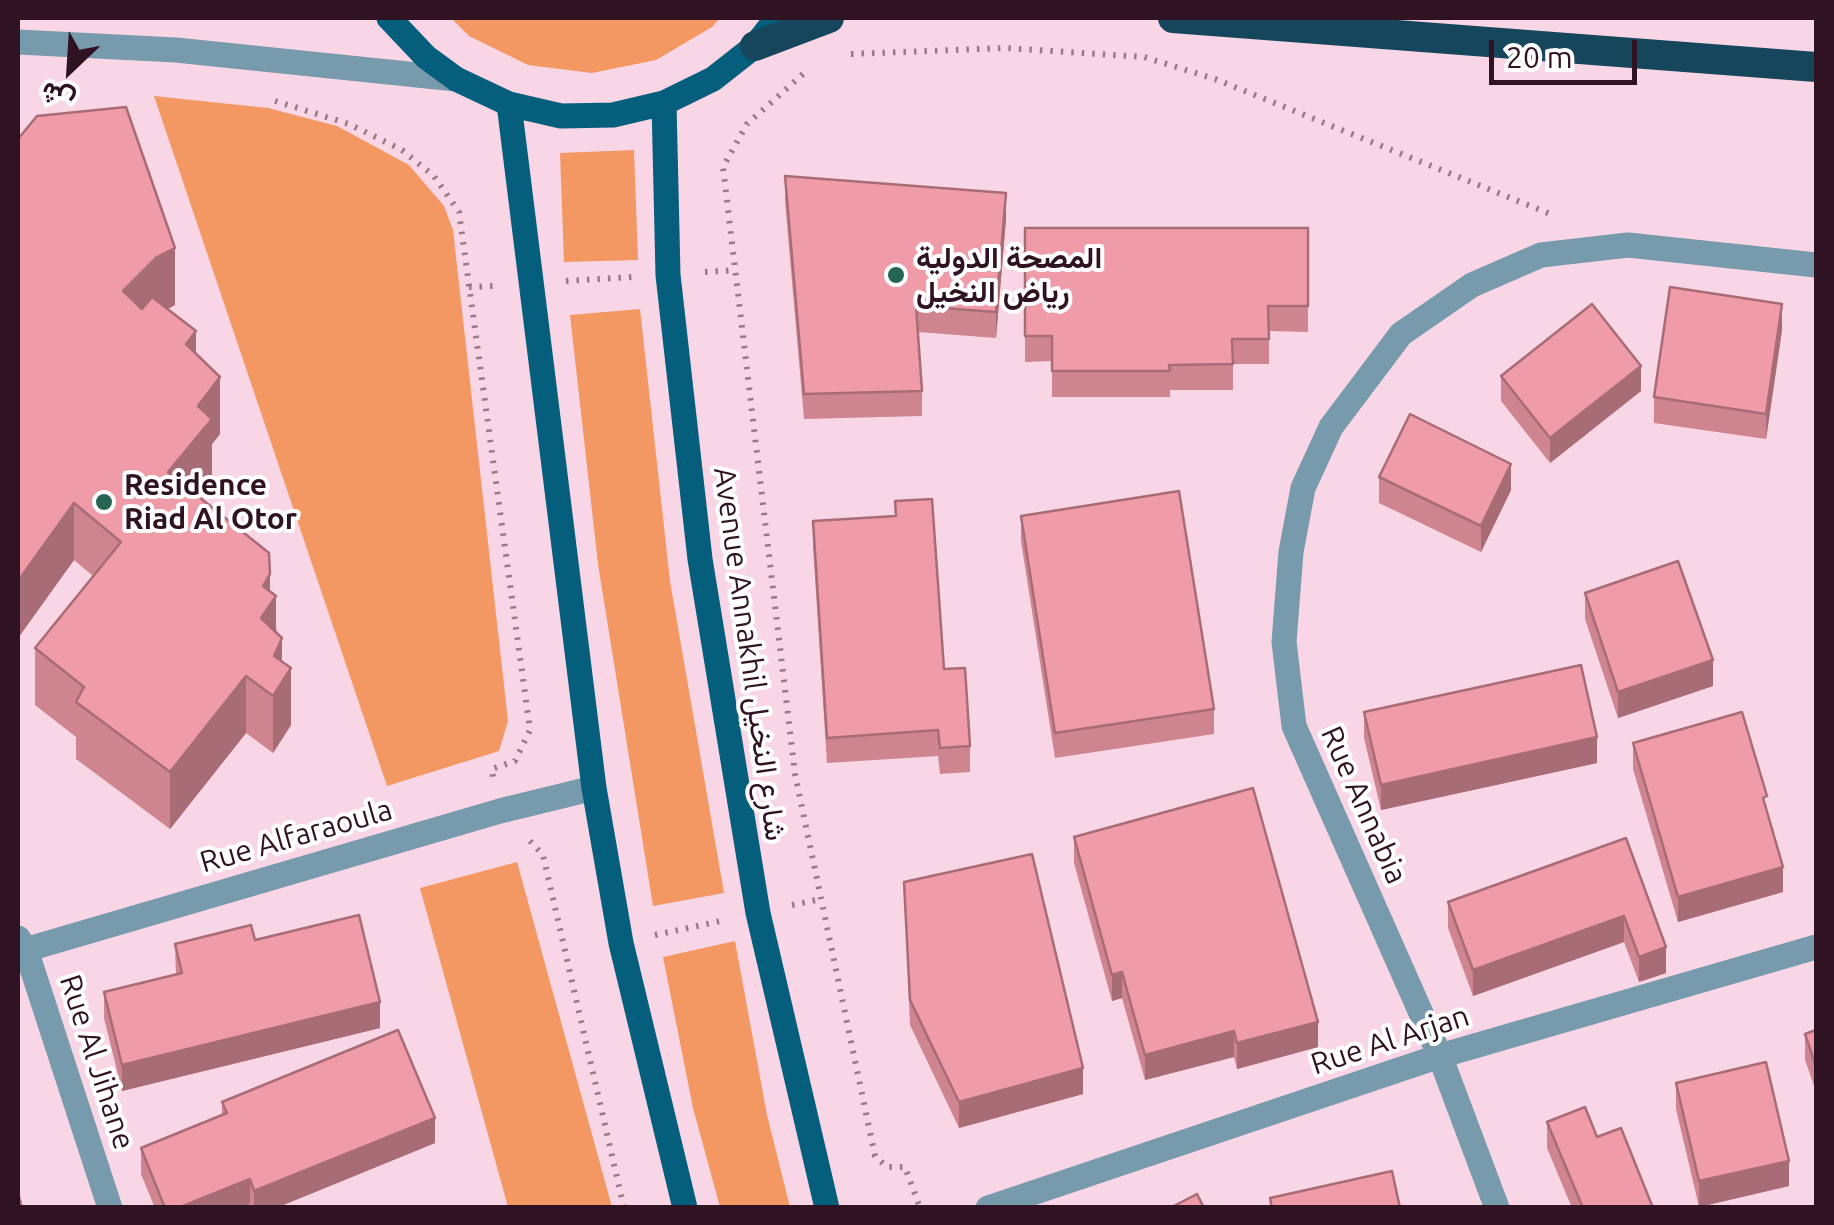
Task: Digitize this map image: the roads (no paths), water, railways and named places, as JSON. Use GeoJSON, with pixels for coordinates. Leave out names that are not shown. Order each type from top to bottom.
{"type":"FeatureCollection","features":[{"type":"Feature","properties":{"kind":"highway"},"geometry":{"type":"LineString","coordinates":[[755,46],[828,18]]}},
{"type":"Feature","properties":{"kind":"highway"},"geometry":{"type":"LineString","coordinates":[[1173,18],[1816,67]]}},
{"type":"Feature","properties":{"kind":"main road"},"geometry":{"type":"LineString","coordinates":[[389,18],[426,57],[456,80],[509,104],[561,116],[614,115],[664,103],[713,79],[755,46],[777,18]]}},
{"type":"Feature","properties":{"kind":"main road","name":"Avenue Annakhil شارع النخيل"},"geometry":{"type":"LineString","coordinates":[[664,103],[668,275],[700,559],[758,912],[827,1208]]}},
{"type":"Feature","properties":{"kind":"main road"},"geometry":{"type":"LineString","coordinates":[[509,104],[594,788],[620,943],[685,1208]]}},
{"type":"Feature","properties":{"kind":"street"},"geometry":{"type":"LineString","coordinates":[[18,42],[280,60],[456,80]]}},
{"type":"Feature","properties":{"kind":"street","name":"Rue Annabia"},"geometry":{"type":"LineString","coordinates":[[1497,1208],[1440,1056],[1294,726],[1284,642],[1291,552],[1304,488],[1331,427],[1401,334],[1472,285],[1541,255],[1628,245],[1816,266]]}},
{"type":"Feature","properties":{"kind":"street","name":"Rue Alfaraoula"},"geometry":{"type":"LineString","coordinates":[[20,947],[500,810],[594,788]]}},
{"type":"Feature","properties":{"kind":"street","name":"Rue Al Jihane"},"geometry":{"type":"LineString","coordinates":[[20,947],[110,1208]]}},
{"type":"Feature","properties":{"kind":"street","name":"Rue Al Arjan"},"geometry":{"type":"LineString","coordinates":[[988,1208],[1440,1056],[1816,947]]}},
{"type":"Feature","properties":{"kind":"place","name":"المصحة الدولية رياض النخيل"},"geometry":{"type":"Point","coordinates":[896,275]}},
{"type":"Feature","properties":{"kind":"place","name":"Residence Riad Al Otor"},"geometry":{"type":"Point","coordinates":[104,502]}}]}
